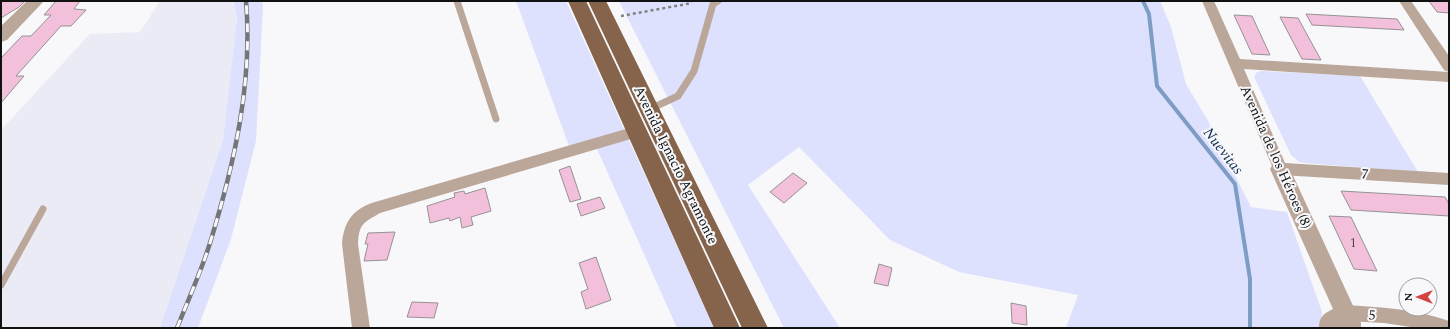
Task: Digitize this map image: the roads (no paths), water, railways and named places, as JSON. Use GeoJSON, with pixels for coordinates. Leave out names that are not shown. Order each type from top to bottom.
{"type":"FeatureCollection","features":[{"type":"Feature","properties":{"kind":"main road","name":"Avenida Ignacio Agramonte"},"geometry":{"type":"LineString","coordinates":[[577,1],[755,328]]}},
{"type":"Feature","properties":{"kind":"main road","name":"Avenida Ignacio Agramonte"},"geometry":{"type":"LineString","coordinates":[[598,1],[607,21],[639,117],[727,328]]}},
{"type":"Feature","properties":{"kind":"street"},"geometry":{"type":"LineString","coordinates":[[1,36],[36,1]]}},
{"type":"Feature","properties":{"kind":"street","name":"Avenida de los Héroes (8)"},"geometry":{"type":"LineString","coordinates":[[1208,1],[1347,320]]}},
{"type":"Feature","properties":{"kind":"street"},"geometry":{"type":"LineString","coordinates":[[1405,1],[1449,67]]}},
{"type":"Feature","properties":{"kind":"street"},"geometry":{"type":"LineString","coordinates":[[1235,64],[1449,77]]}},
{"type":"Feature","properties":{"kind":"street"},"geometry":{"type":"LineString","coordinates":[[361,328],[350,244],[351,230],[358,218],[375,208],[639,117]]}},
{"type":"Feature","properties":{"kind":"street","name":"7"},"geometry":{"type":"LineString","coordinates":[[1280,169],[1449,179]]}},
{"type":"Feature","properties":{"kind":"street","name":"5"},"geometry":{"type":"LineString","coordinates":[[1347,320],[1407,318],[1425,320],[1446,328]]}},
{"type":"Feature","properties":{"kind":"street"},"geometry":{"type":"LineString","coordinates":[[1330,328],[1330,321],[1347,320]]}},
{"type":"Feature","properties":{"kind":"lane"},"geometry":{"type":"LineString","coordinates":[[457,1],[496,119]]}},
{"type":"Feature","properties":{"kind":"lane"},"geometry":{"type":"LineString","coordinates":[[639,117],[678,96],[694,71],[713,4],[718,1]]}},
{"type":"Feature","properties":{"kind":"lane"},"geometry":{"type":"LineString","coordinates":[[1,285],[43,209]]}},
{"type":"Feature","properties":{"kind":"waterway","name":"Nuevitas"},"geometry":{"type":"LineString","coordinates":[[1143,1],[1149,14],[1157,86],[1235,184],[1250,279],[1250,328]]}},
{"type":"Feature","properties":{"kind":"railway"},"geometry":{"type":"LineString","coordinates":[[177,328],[199,275],[210,243],[234,154],[240,124],[247,62],[246,1]]}}]}
